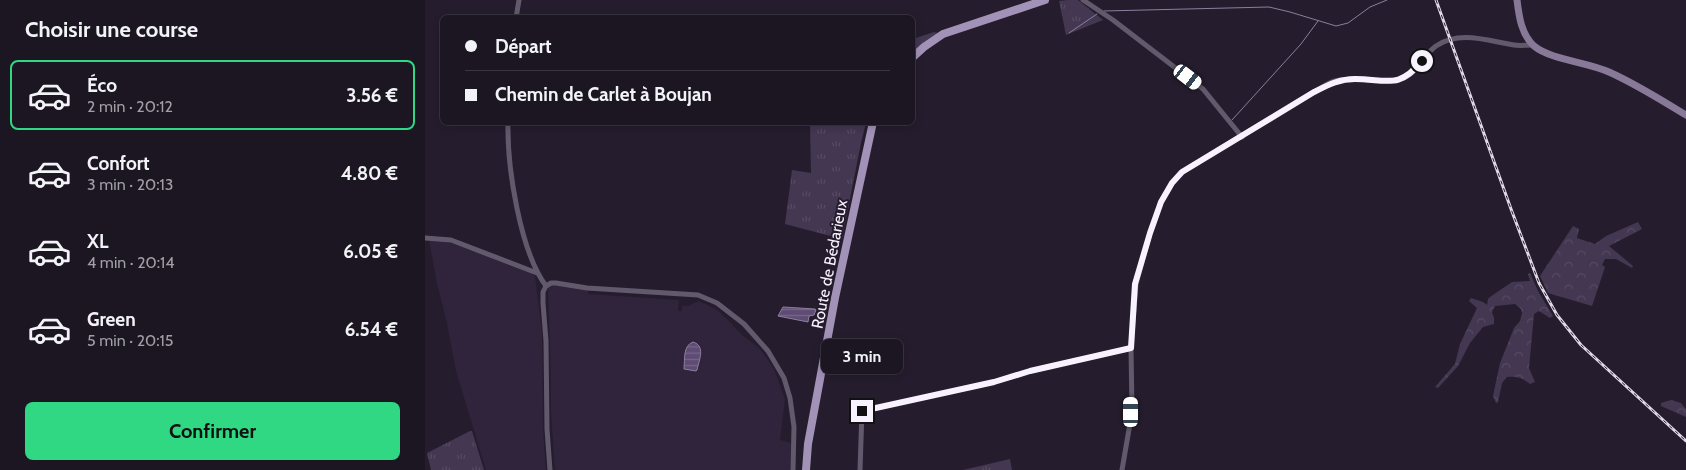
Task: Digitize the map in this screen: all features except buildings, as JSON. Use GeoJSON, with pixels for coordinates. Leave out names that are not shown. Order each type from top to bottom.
{"type":"FeatureCollection","features":[{"type":"Feature","properties":{"kind":"main road"},"geometry":{"type":"LineString","coordinates":[[915,55],[924,46],[943,34],[1045,0]]}},
{"type":"Feature","properties":{"kind":"main road","name":"Route de Bédarieux"},"geometry":{"type":"LineString","coordinates":[[806,470],[808,444],[835,298],[872,125]]}},
{"type":"Feature","properties":{"kind":"street"},"geometry":{"type":"LineString","coordinates":[[517,15],[519,0]]}},
{"type":"Feature","properties":{"kind":"street"},"geometry":{"type":"LineString","coordinates":[[1083,0],[1113,20],[1203,89],[1242,137]]}},
{"type":"Feature","properties":{"kind":"street"},"geometry":{"type":"LineString","coordinates":[[1517,0],[1522,27],[1533,45],[1545,53],[1610,72],[1686,115]]}},
{"type":"Feature","properties":{"kind":"street"},"geometry":{"type":"LineString","coordinates":[[1122,470],[1131,412],[1131,348],[1135,284],[1161,202],[1172,183],[1182,172],[1335,81],[1403,79],[1414,71],[1433,48],[1450,40],[1465,37],[1515,45],[1533,45]]}},
{"type":"Feature","properties":{"kind":"street"},"geometry":{"type":"LineString","coordinates":[[508,125],[511,173],[520,223],[537,273],[546,286]]}},
{"type":"Feature","properties":{"kind":"street"},"geometry":{"type":"LineString","coordinates":[[425,238],[451,240],[537,273]]}},
{"type":"Feature","properties":{"kind":"street"},"geometry":{"type":"LineString","coordinates":[[551,470],[547,429],[546,341],[543,303],[543,292],[546,286],[551,283],[587,288],[682,293],[699,296],[717,303],[757,337],[776,363],[784,378],[793,413],[793,470]]}},
{"type":"Feature","properties":{"kind":"street"},"geometry":{"type":"LineString","coordinates":[[860,470],[862,411],[994,382],[1030,371],[1131,348]]}},
{"type":"Feature","properties":{"kind":"shaded area"},"geometry":{"type":"Polygon","coordinates":[[[429,240],[448,242],[492,257],[535,276],[542,333],[543,430],[546,470],[486,470],[456,371],[429,240]]]}},
{"type":"Feature","properties":{"kind":"shaded area"},"geometry":{"type":"Polygon","coordinates":[[[552,281],[588,286],[588,294],[679,300],[678,311],[682,311],[682,306],[688,306],[699,301],[717,310],[741,334],[760,349],[774,369],[785,399],[780,440],[791,443],[790,470],[555,470],[551,412],[548,286],[552,281]]]}},
{"type":"Feature","properties":{"kind":"shaded area"},"geometry":{"type":"Polygon","coordinates":[[[783,307],[816,310],[814,315],[809,316],[808,322],[778,316],[783,307]]]}},
{"type":"Feature","properties":{"kind":"shaded area"},"geometry":{"type":"Polygon","coordinates":[[[693,342],[701,350],[696,371],[684,369],[686,349],[693,342]]]}},
{"type":"Feature","properties":{"kind":"green space"},"geometry":{"type":"Polygon","coordinates":[[[1078,0],[1103,20],[1066,35],[1059,1],[1078,0]]]}},
{"type":"Feature","properties":{"kind":"green space"},"geometry":{"type":"Polygon","coordinates":[[[934,32],[938,33],[915,50],[915,38],[934,32]]]}},
{"type":"Feature","properties":{"kind":"green space"},"geometry":{"type":"Polygon","coordinates":[[[810,125],[866,125],[842,239],[785,224],[792,170],[811,173],[810,125]]]}},
{"type":"Feature","properties":{"kind":"green space"},"geometry":{"type":"Polygon","coordinates":[[[1638,222],[1642,229],[1609,246],[1633,266],[1632,268],[1616,259],[1605,259],[1602,265],[1605,267],[1592,306],[1548,293],[1540,276],[1573,226],[1579,229],[1577,238],[1595,244],[1606,236],[1638,222]]]}},
{"type":"Feature","properties":{"kind":"green space"},"geometry":{"type":"Polygon","coordinates":[[[1530,273],[1553,316],[1550,318],[1539,311],[1534,314],[1529,368],[1535,382],[1530,384],[1520,378],[1507,377],[1502,383],[1498,402],[1496,403],[1493,396],[1500,363],[1522,313],[1521,309],[1515,304],[1495,306],[1492,312],[1494,324],[1483,327],[1470,343],[1458,366],[1438,388],[1435,387],[1455,364],[1460,344],[1477,308],[1469,301],[1471,298],[1487,305],[1490,297],[1512,282],[1530,281],[1528,274],[1530,273]]]}},
{"type":"Feature","properties":{"kind":"green space"},"geometry":{"type":"Polygon","coordinates":[[[1671,400],[1681,403],[1686,409],[1686,417],[1661,406],[1661,403],[1671,400]]]}},
{"type":"Feature","properties":{"kind":"green space"},"geometry":{"type":"Polygon","coordinates":[[[472,431],[484,470],[431,470],[427,453],[472,431]]]}},
{"type":"Feature","properties":{"kind":"green space"},"geometry":{"type":"Polygon","coordinates":[[[1010,459],[1012,470],[963,470],[1010,459]]]}},
{"type":"Feature","properties":{"kind":"waterway"},"geometry":{"type":"LineString","coordinates":[[1104,11],[1269,7],[1336,26],[1348,23],[1370,7],[1387,0]]}},
{"type":"Feature","properties":{"kind":"waterway"},"geometry":{"type":"LineString","coordinates":[[1069,33],[1097,14]]}},
{"type":"Feature","properties":{"kind":"waterway"},"geometry":{"type":"LineString","coordinates":[[1232,120],[1301,44],[1318,21]]}},
{"type":"Feature","properties":{"kind":"railway"},"geometry":{"type":"LineString","coordinates":[[1436,0],[1539,283],[1557,315],[1581,345],[1686,441]]}},
{"type":"Feature","properties":{"kind":"route"},"geometry":{"type":"LineString","coordinates":[[862,411],[994,382],[1030,371],[1131,348],[1135,284],[1161,202],[1172,183],[1182,172],[1335,81],[1355,79],[1393,81],[1403,79],[1411,74],[1422,61]]}}]}
